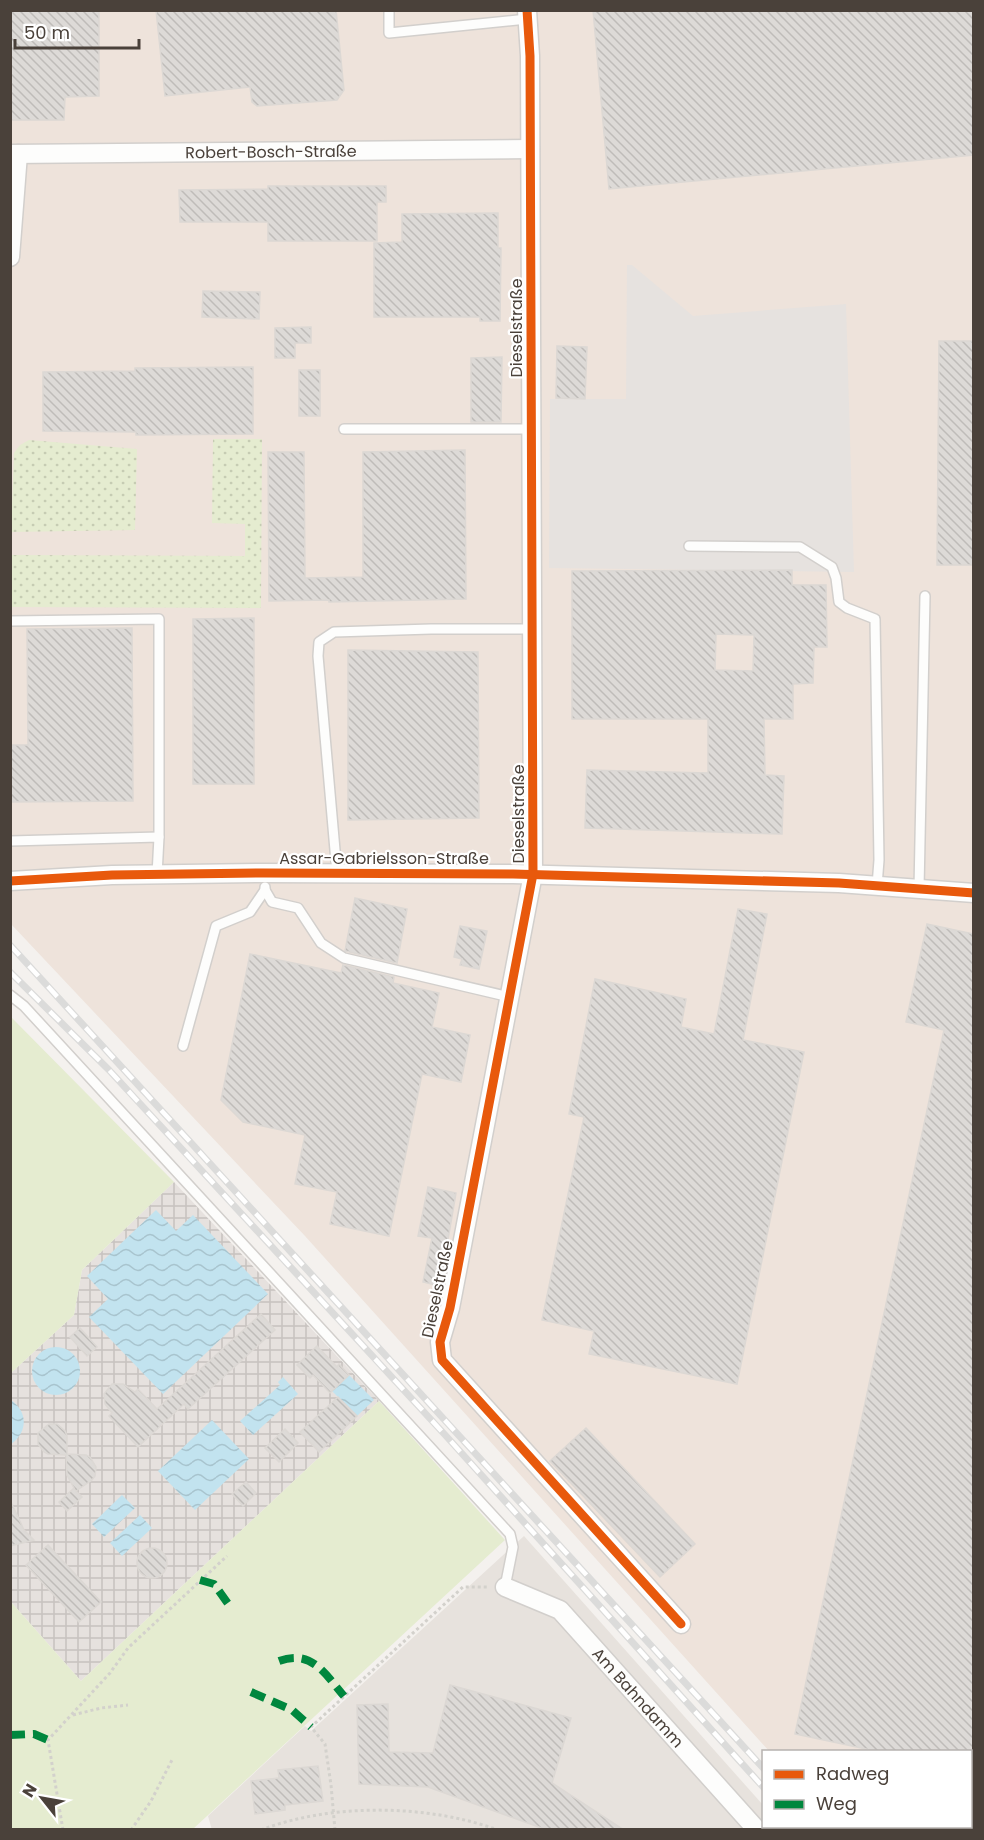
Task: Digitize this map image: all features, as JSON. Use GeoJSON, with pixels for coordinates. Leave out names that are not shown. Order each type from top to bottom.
{"type":"FeatureCollection","features":[{"type":"Feature","properties":{"kind":"street","name":"Dieselstraße"},"geometry":{"type":"LineString","coordinates":[[527,15],[530,56],[533,874],[450,1308],[440,1342],[441,1360],[681,1624]]}},
{"type":"Feature","properties":{"kind":"street","name":"Robert-Bosch-Straße"},"geometry":{"type":"LineString","coordinates":[[14,154],[530,149]]}},
{"type":"Feature","properties":{"kind":"street"},"geometry":{"type":"LineString","coordinates":[[10,258],[14,154]]}},
{"type":"Feature","properties":{"kind":"street","name":"Assar-Gabrielsson-Straße"},"geometry":{"type":"LineString","coordinates":[[10,880],[157,875],[264,881],[337,873],[533,874],[839,883],[974,893]]}},
{"type":"Feature","properties":{"kind":"street","name":"Am Bahndamm"},"geometry":{"type":"LineString","coordinates":[[505,1587],[560,1610],[757,1830]]}},
{"type":"Feature","properties":{"kind":"lane"},"geometry":{"type":"LineString","coordinates":[[389,10],[389,33],[527,15]]}},
{"type":"Feature","properties":{"kind":"lane"},"geometry":{"type":"LineString","coordinates":[[344,429],[532,429]]}},
{"type":"Feature","properties":{"kind":"lane"},"geometry":{"type":"LineString","coordinates":[[689,546],[800,547],[832,567],[839,602],[847,608],[875,619],[879,860],[877,886]]}},
{"type":"Feature","properties":{"kind":"lane"},"geometry":{"type":"LineString","coordinates":[[919,889],[925,596]]}},
{"type":"Feature","properties":{"kind":"lane"},"geometry":{"type":"LineString","coordinates":[[10,621],[159,619],[157,875]]}},
{"type":"Feature","properties":{"kind":"lane"},"geometry":{"type":"LineString","coordinates":[[337,873],[318,656],[319,642],[334,632],[533,629]]}},
{"type":"Feature","properties":{"kind":"lane"},"geometry":{"type":"LineString","coordinates":[[10,841],[159,837]]}},
{"type":"Feature","properties":{"kind":"lane"},"geometry":{"type":"LineString","coordinates":[[264,881],[272,902],[298,908],[321,943],[344,958],[510,997]]}},
{"type":"Feature","properties":{"kind":"lane"},"geometry":{"type":"LineString","coordinates":[[183,1046],[216,926],[250,912],[264,881]]}},
{"type":"Feature","properties":{"kind":"lane"},"geometry":{"type":"LineString","coordinates":[[10,995],[40,1024],[510,1534],[513,1547],[505,1587]]}},
{"type":"Feature","properties":{"kind":"path"},"geometry":{"type":"LineString","coordinates":[[63,1830],[48,1740],[110,1673],[128,1648],[227,1556]]}},
{"type":"Feature","properties":{"kind":"path"},"geometry":{"type":"LineString","coordinates":[[335,1830],[325,1744],[311,1727],[463,1587],[505,1587]]}},
{"type":"Feature","properties":{"kind":"path"},"geometry":{"type":"LineString","coordinates":[[71,1715],[101,1708],[128,1706]]}},
{"type":"Feature","properties":{"kind":"path"},"geometry":{"type":"LineString","coordinates":[[131,1830],[151,1802],[173,1758]]}},
{"type":"Feature","properties":{"kind":"path"},"geometry":{"type":"LineString","coordinates":[[261,1830],[274,1824],[334,1812],[366,1810],[412,1812],[478,1823],[498,1830]]}},
{"type":"Feature","properties":{"kind":"shaded area"},"geometry":{"type":"Polygon","coordinates":[[[11,11],[973,11],[973,1829],[838,1828],[972,1828],[972,1750],[768,1750],[305,1236],[11,924],[11,11]]]}},
{"type":"Feature","properties":{"kind":"shaded area"},"geometry":{"type":"Polygon","coordinates":[[[627,265],[632,265],[693,316],[846,304],[854,572],[549,568],[550,399],[626,399],[627,265]]]}},
{"type":"Feature","properties":{"kind":"shaded area"},"geometry":{"type":"Polygon","coordinates":[[[174,1182],[379,1401],[81,1681],[11,1602],[11,1373],[74,1315],[82,1270],[174,1182]]]}},
{"type":"Feature","properties":{"kind":"shaded area"},"geometry":{"type":"Polygon","coordinates":[[[524,1536],[762,1804],[762,1828],[786,1829],[212,1830],[208,1816],[305,1726],[311,1731],[524,1536]]]}},
{"type":"Feature","properties":{"kind":"green space"},"geometry":{"type":"Polygon","coordinates":[[[213,439],[262,439],[261,608],[11,607],[11,555],[245,556],[245,524],[212,523],[213,439]]]}},
{"type":"Feature","properties":{"kind":"green space"},"geometry":{"type":"Polygon","coordinates":[[[29,440],[137,449],[135,530],[11,532],[14,453],[20,445],[29,440]]]}},
{"type":"Feature","properties":{"kind":"green space"},"geometry":{"type":"Polygon","coordinates":[[[11,1017],[174,1182],[82,1270],[74,1315],[11,1373],[11,1017]]]}},
{"type":"Feature","properties":{"kind":"green space"},"geometry":{"type":"Polygon","coordinates":[[[379,1401],[505,1540],[193,1829],[11,1829],[11,1602],[81,1681],[379,1401]]]}},
{"type":"Feature","properties":{"kind":"water"},"geometry":{"type":"Polygon","coordinates":[[[156,1210],[176,1231],[193,1215],[268,1294],[163,1394],[89,1317],[108,1299],[87,1276],[156,1210]]]}},
{"type":"Feature","properties":{"kind":"water"},"geometry":{"type":"Polygon","coordinates":[[[51,1347],[61,1347],[76,1357],[80,1371],[79,1380],[70,1391],[61,1395],[51,1395],[36,1385],[32,1376],[32,1366],[42,1351],[51,1347]]]}},
{"type":"Feature","properties":{"kind":"water"},"geometry":{"type":"Polygon","coordinates":[[[349,1375],[374,1400],[357,1416],[332,1391],[349,1375]]]}},
{"type":"Feature","properties":{"kind":"water"},"geometry":{"type":"Polygon","coordinates":[[[283,1377],[298,1394],[253,1435],[240,1421],[280,1385],[278,1382],[283,1377]]]}},
{"type":"Feature","properties":{"kind":"water"},"geometry":{"type":"Polygon","coordinates":[[[11,1400],[21,1410],[24,1422],[21,1434],[11,1444],[11,1400]]]}},
{"type":"Feature","properties":{"kind":"water"},"geometry":{"type":"Polygon","coordinates":[[[212,1420],[249,1459],[195,1510],[158,1471],[212,1420]]]}},
{"type":"Feature","properties":{"kind":"water"},"geometry":{"type":"Polygon","coordinates":[[[122,1495],[135,1508],[104,1537],[92,1524],[122,1495]]]}},
{"type":"Feature","properties":{"kind":"water"},"geometry":{"type":"Polygon","coordinates":[[[140,1515],[152,1528],[122,1556],[110,1543],[140,1515]]]}},
{"type":"Feature","properties":{"kind":"building"},"geometry":{"type":"Polygon","coordinates":[[[10,10],[99,10],[99,96],[65,97],[64,120],[10,120],[10,10]]]}},
{"type":"Feature","properties":{"kind":"building"},"geometry":{"type":"Polygon","coordinates":[[[156,10],[336,10],[344,90],[337,100],[257,106],[252,102],[250,87],[165,96],[156,10]]]}},
{"type":"Feature","properties":{"kind":"building"},"geometry":{"type":"Polygon","coordinates":[[[593,10],[974,10],[974,155],[609,189],[593,10]]]}},
{"type":"Feature","properties":{"kind":"building"},"geometry":{"type":"Polygon","coordinates":[[[268,186],[386,186],[386,202],[377,202],[377,241],[268,241],[268,222],[180,222],[179,190],[268,189],[268,186]]]}},
{"type":"Feature","properties":{"kind":"building"},"geometry":{"type":"Polygon","coordinates":[[[498,213],[498,248],[501,248],[500,321],[480,321],[480,317],[374,317],[374,243],[402,242],[402,214],[498,213]]]}},
{"type":"Feature","properties":{"kind":"building"},"geometry":{"type":"Polygon","coordinates":[[[203,291],[260,292],[259,319],[202,317],[203,291]]]}},
{"type":"Feature","properties":{"kind":"building"},"geometry":{"type":"Polygon","coordinates":[[[311,327],[311,343],[295,343],[295,358],[275,358],[275,328],[311,327]]]}},
{"type":"Feature","properties":{"kind":"building"},"geometry":{"type":"Polygon","coordinates":[[[939,341],[974,341],[974,565],[937,565],[939,341]]]}},
{"type":"Feature","properties":{"kind":"building"},"geometry":{"type":"Polygon","coordinates":[[[557,346],[587,347],[585,399],[556,398],[557,346]]]}},
{"type":"Feature","properties":{"kind":"building"},"geometry":{"type":"Polygon","coordinates":[[[502,357],[501,422],[471,422],[471,358],[502,357]]]}},
{"type":"Feature","properties":{"kind":"building"},"geometry":{"type":"Polygon","coordinates":[[[253,367],[253,434],[136,435],[136,432],[43,431],[43,372],[135,371],[135,368],[253,367]]]}},
{"type":"Feature","properties":{"kind":"building"},"geometry":{"type":"Polygon","coordinates":[[[299,370],[320,370],[320,416],[299,416],[299,370]]]}},
{"type":"Feature","properties":{"kind":"building"},"geometry":{"type":"Polygon","coordinates":[[[465,450],[466,599],[269,601],[268,452],[304,452],[305,578],[363,577],[363,452],[465,450]]]}},
{"type":"Feature","properties":{"kind":"building"},"geometry":{"type":"Polygon","coordinates":[[[792,570],[792,585],[826,585],[827,647],[814,647],[813,683],[793,684],[793,719],[764,719],[765,775],[784,776],[782,834],[585,828],[587,770],[708,773],[708,719],[572,719],[572,571],[792,570]],[[716,634],[715,670],[753,671],[754,635],[716,634]]]}},
{"type":"Feature","properties":{"kind":"building"},"geometry":{"type":"Polygon","coordinates":[[[254,618],[254,784],[193,784],[193,619],[254,618]]]}},
{"type":"Feature","properties":{"kind":"building"},"geometry":{"type":"Polygon","coordinates":[[[132,628],[133,801],[10,802],[10,745],[28,745],[27,629],[132,628]]]}},
{"type":"Feature","properties":{"kind":"building"},"geometry":{"type":"Polygon","coordinates":[[[348,650],[478,652],[479,818],[348,820],[348,650]]]}},
{"type":"Feature","properties":{"kind":"building"},"geometry":{"type":"Polygon","coordinates":[[[355,898],[407,909],[397,963],[345,951],[355,898]]]}},
{"type":"Feature","properties":{"kind":"building"},"geometry":{"type":"Polygon","coordinates":[[[738,909],[767,914],[743,1040],[804,1052],[737,1384],[589,1354],[594,1331],[542,1320],[584,1117],[569,1114],[595,979],[686,999],[681,1027],[714,1034],[738,909]]]}},
{"type":"Feature","properties":{"kind":"building"},"geometry":{"type":"Polygon","coordinates":[[[927,924],[974,934],[974,1752],[972,1750],[871,1750],[795,1734],[944,1030],[906,1022],[927,924]]]}},
{"type":"Feature","properties":{"kind":"building"},"geometry":{"type":"Polygon","coordinates":[[[460,926],[487,931],[479,969],[460,965],[462,959],[454,957],[460,926]]]}},
{"type":"Feature","properties":{"kind":"building"},"geometry":{"type":"Polygon","coordinates":[[[250,954],[341,973],[343,965],[394,977],[393,983],[439,993],[432,1027],[470,1035],[461,1082],[422,1074],[389,1236],[330,1224],[337,1192],[295,1184],[305,1135],[243,1122],[221,1100],[250,954]]]}},
{"type":"Feature","properties":{"kind":"building"},"geometry":{"type":"Polygon","coordinates":[[[428,1187],[456,1193],[440,1286],[423,1282],[432,1238],[418,1236],[428,1187]]]}},
{"type":"Feature","properties":{"kind":"building"},"geometry":{"type":"Polygon","coordinates":[[[261,1314],[275,1330],[188,1409],[184,1404],[138,1447],[109,1416],[112,1413],[105,1404],[104,1394],[112,1384],[123,1384],[135,1392],[138,1389],[157,1409],[261,1314]]]}},
{"type":"Feature","properties":{"kind":"building"},"geometry":{"type":"Polygon","coordinates":[[[80,1328],[97,1347],[87,1356],[70,1337],[80,1328]]]}},
{"type":"Feature","properties":{"kind":"building"},"geometry":{"type":"Polygon","coordinates":[[[317,1346],[337,1367],[339,1364],[349,1375],[330,1393],[313,1375],[310,1378],[297,1365],[317,1346]]]}},
{"type":"Feature","properties":{"kind":"building"},"geometry":{"type":"Polygon","coordinates":[[[338,1397],[357,1416],[319,1452],[300,1432],[338,1397]]]}},
{"type":"Feature","properties":{"kind":"building"},"geometry":{"type":"Polygon","coordinates":[[[49,1424],[57,1424],[65,1431],[67,1454],[86,1455],[96,1467],[92,1480],[76,1491],[82,1497],[67,1511],[59,1502],[74,1488],[67,1475],[66,1455],[48,1454],[38,1444],[38,1433],[49,1424]]]}},
{"type":"Feature","properties":{"kind":"building"},"geometry":{"type":"Polygon","coordinates":[[[586,1428],[695,1544],[660,1577],[550,1461],[586,1428]]]}},
{"type":"Feature","properties":{"kind":"building"},"geometry":{"type":"Polygon","coordinates":[[[285,1429],[298,1443],[279,1462],[265,1448],[285,1429]]]}},
{"type":"Feature","properties":{"kind":"building"},"geometry":{"type":"Polygon","coordinates":[[[246,1482],[256,1493],[243,1506],[232,1494],[246,1482]]]}},
{"type":"Feature","properties":{"kind":"building"},"geometry":{"type":"Polygon","coordinates":[[[10,1500],[24,1530],[34,1540],[10,1546],[10,1500]]]}},
{"type":"Feature","properties":{"kind":"building"},"geometry":{"type":"Polygon","coordinates":[[[48,1545],[101,1602],[79,1622],[26,1565],[48,1545]]]}},
{"type":"Feature","properties":{"kind":"building"},"geometry":{"type":"Polygon","coordinates":[[[152,1548],[163,1552],[167,1563],[163,1574],[152,1578],[141,1574],[137,1563],[141,1552],[152,1548]]]}},
{"type":"Feature","properties":{"kind":"building"},"geometry":{"type":"Polygon","coordinates":[[[450,1685],[571,1718],[552,1783],[624,1830],[547,1830],[428,1787],[359,1784],[357,1705],[388,1704],[389,1752],[433,1753],[450,1685]]]}},
{"type":"Feature","properties":{"kind":"building"},"geometry":{"type":"Polygon","coordinates":[[[318,1766],[323,1801],[285,1805],[285,1810],[255,1814],[251,1781],[279,1778],[278,1770],[318,1766]]]}},
{"type":"Feature","properties":{"kind":"railway"},"geometry":{"type":"LineString","coordinates":[[10,945],[762,1767]]}},
{"type":"Feature","properties":{"kind":"railway"},"geometry":{"type":"LineString","coordinates":[[10,972],[109,1070],[447,1437],[762,1786]]}},
{"type":"Feature","properties":{"kind":"marked path"},"geometry":{"type":"LineString","coordinates":[[200,1580],[214,1584],[229,1605]]}},
{"type":"Feature","properties":{"kind":"marked path"},"geometry":{"type":"LineString","coordinates":[[279,1661],[290,1658],[309,1661],[324,1672],[344,1696]]}},
{"type":"Feature","properties":{"kind":"marked path"},"geometry":{"type":"LineString","coordinates":[[251,1692],[292,1710],[311,1727]]}},
{"type":"Feature","properties":{"kind":"marked path"},"geometry":{"type":"LineString","coordinates":[[10,1735],[34,1734],[48,1740]]}},
{"type":"Feature","properties":{"kind":"cycle path"},"geometry":{"type":"LineString","coordinates":[[527,10],[530,56],[533,874],[450,1308],[440,1342],[442,1360],[681,1624]]}},
{"type":"Feature","properties":{"kind":"cycle path"},"geometry":{"type":"LineString","coordinates":[[10,881],[112,875],[513,874],[839,883],[974,893]]}}]}
